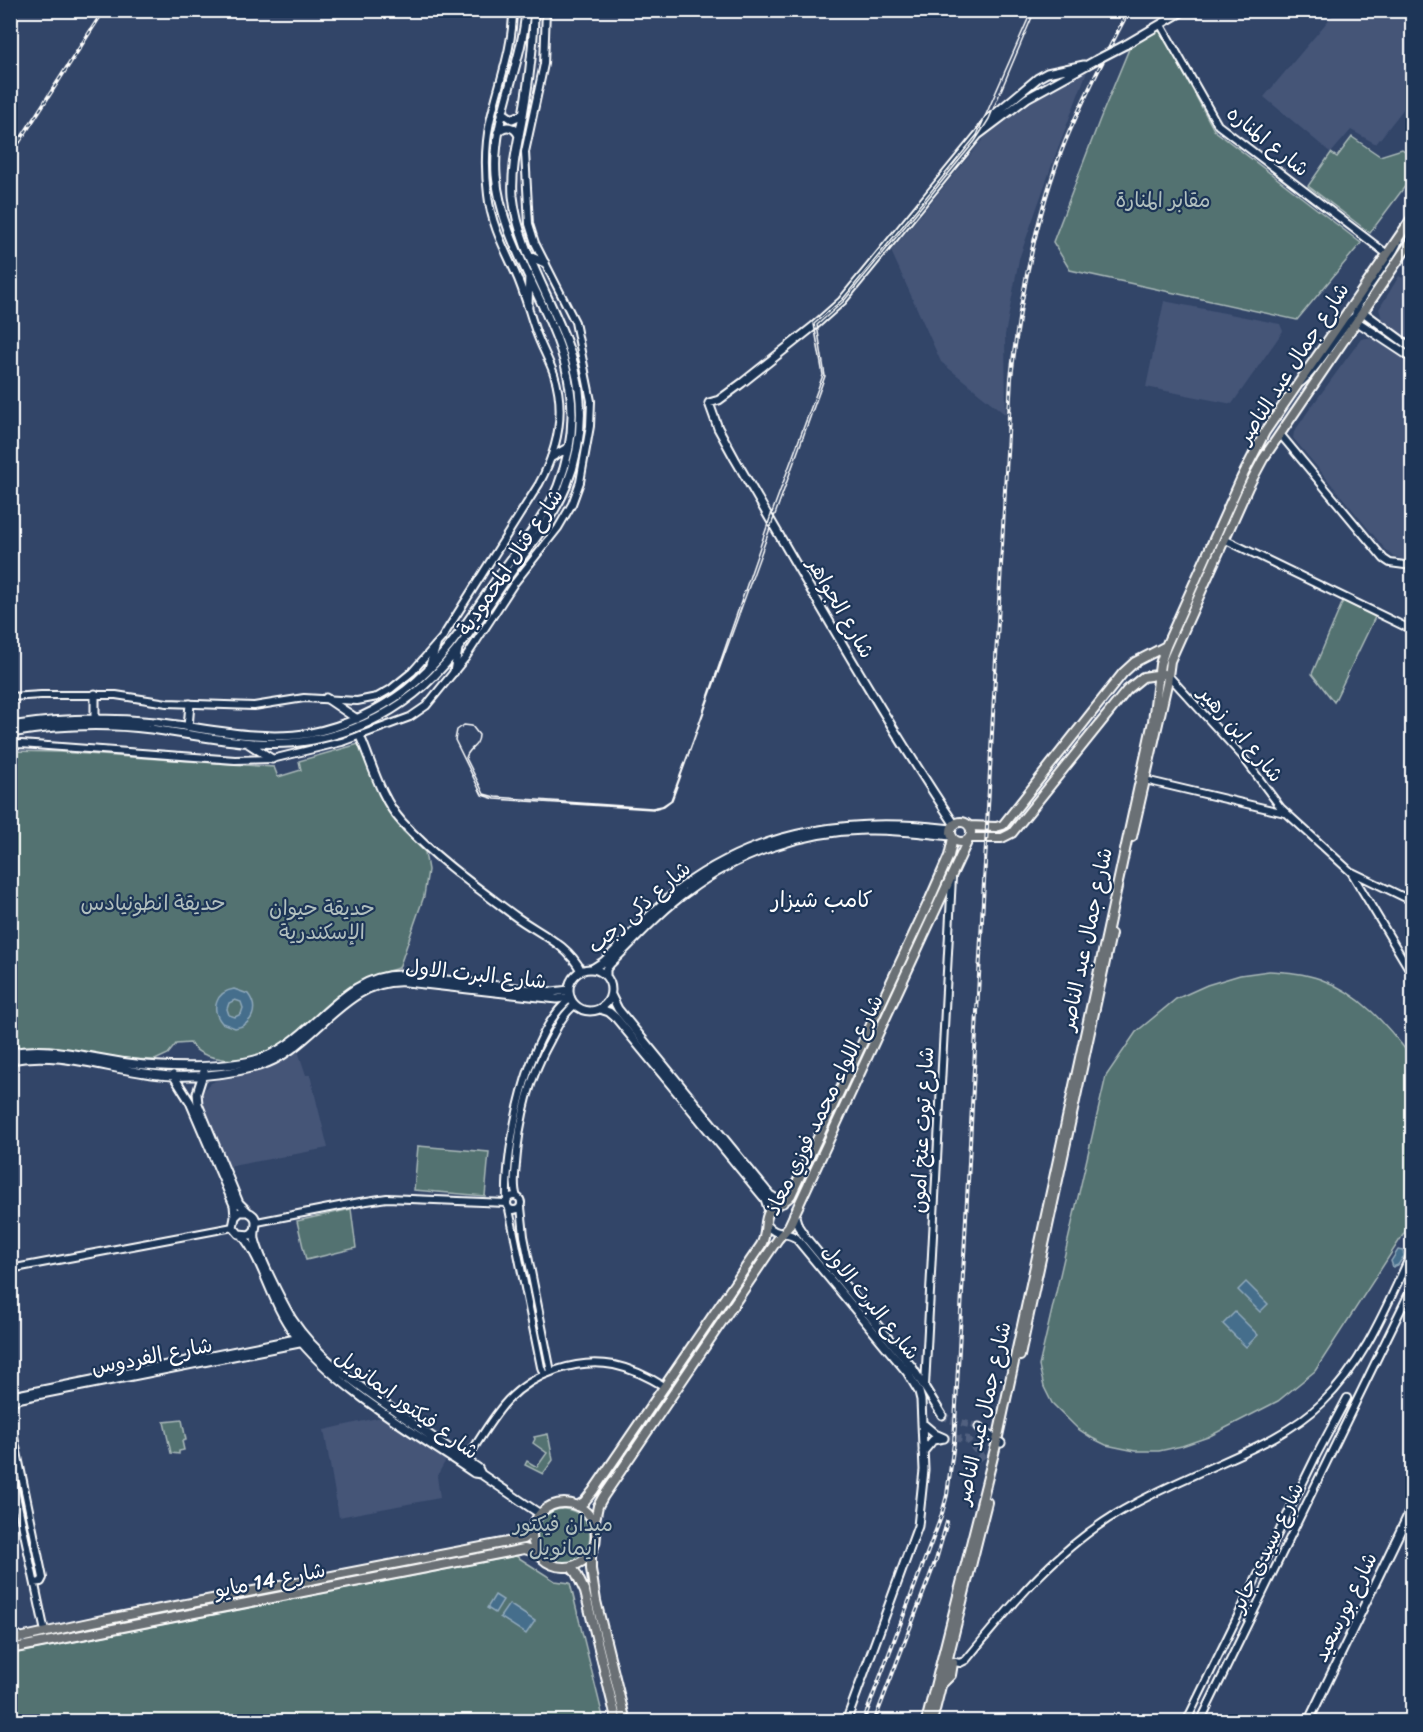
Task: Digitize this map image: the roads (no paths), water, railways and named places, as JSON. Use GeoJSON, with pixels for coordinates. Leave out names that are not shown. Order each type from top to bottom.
{"type":"FeatureCollection","features":[{"type":"Feature","properties":{"kind":"main road"},"geometry":{"type":"LineString","coordinates":[[10,726],[42,721],[95,718],[133,720],[237,734],[278,736],[321,730],[357,718],[397,697],[428,670],[448,647],[543,514],[559,484],[569,447],[572,415],[568,376],[554,329],[511,236],[500,197],[496,170],[498,132],[521,52],[526,10]]}},
{"type":"Feature","properties":{"kind":"main road"},"geometry":{"type":"LineString","coordinates":[[10,733],[55,727],[111,726],[152,729],[246,742],[302,742],[334,735],[365,724],[394,708],[436,674],[459,646],[554,511],[569,478],[577,449],[580,410],[575,370],[555,311],[520,230],[513,198],[513,172],[532,55],[534,10]]}},
{"type":"Feature","properties":{"kind":"main road"},"geometry":{"type":"LineString","coordinates":[[978,135],[1026,99],[1185,10]]}},
{"type":"Feature","properties":{"kind":"main road"},"geometry":{"type":"LineString","coordinates":[[978,135],[986,122],[1038,78],[1047,73],[1086,65]]}},
{"type":"Feature","properties":{"kind":"main road"},"geometry":{"type":"LineString","coordinates":[[502,112],[506,117],[512,119],[523,114]]}},
{"type":"Feature","properties":{"kind":"main road"},"geometry":{"type":"LineString","coordinates":[[498,132],[510,127],[516,130],[519,136]]}},
{"type":"Feature","properties":{"kind":"main road","name":"شارع الجواهر"},"geometry":{"type":"LineString","coordinates":[[953,832],[735,459],[718,428],[709,403],[719,400],[742,383],[842,301],[978,135]]}},
{"type":"Feature","properties":{"kind":"main road","name":"شارع جمال عبد الناصر"},"geometry":{"type":"LineString","coordinates":[[1081,1059],[1145,780],[1162,688],[1166,646],[1249,462],[1272,421],[1413,218]]}},
{"type":"Feature","properties":{"kind":"main road"},"geometry":{"type":"LineString","coordinates":[[1296,386],[1317,366],[1343,328],[1358,316],[1361,300],[1395,250],[1400,236]]}},
{"type":"Feature","properties":{"kind":"main road","name":"شارع جمال عبد الناصر"},"geometry":{"type":"LineString","coordinates":[[1164,674],[1248,487],[1281,431],[1358,316],[1413,240]]}},
{"type":"Feature","properties":{"kind":"main road"},"geometry":{"type":"LineString","coordinates":[[530,256],[545,263]]}},
{"type":"Feature","properties":{"kind":"main road"},"geometry":{"type":"LineString","coordinates":[[528,306],[529,273]]}},
{"type":"Feature","properties":{"kind":"main road"},"geometry":{"type":"LineString","coordinates":[[1358,316],[1413,348]]}},
{"type":"Feature","properties":{"kind":"main road"},"geometry":{"type":"LineString","coordinates":[[1358,316],[1413,358]]}},
{"type":"Feature","properties":{"kind":"main road"},"geometry":{"type":"LineString","coordinates":[[1272,421],[1281,431]]}},
{"type":"Feature","properties":{"kind":"main road"},"geometry":{"type":"LineString","coordinates":[[552,457],[569,447]]}},
{"type":"Feature","properties":{"kind":"main road"},"geometry":{"type":"LineString","coordinates":[[428,670],[436,646]]}},
{"type":"Feature","properties":{"kind":"main road"},"geometry":{"type":"LineString","coordinates":[[454,672],[459,646]]}},
{"type":"Feature","properties":{"kind":"main road"},"geometry":{"type":"LineString","coordinates":[[1126,670],[1134,675],[1135,681],[1012,833],[1002,838],[969,839],[960,842],[953,832],[962,822],[969,826],[1003,825],[1126,670],[1166,646]]}},
{"type":"Feature","properties":{"kind":"main road"},"geometry":{"type":"LineString","coordinates":[[1132,685],[1143,677],[1164,674]]}},
{"type":"Feature","properties":{"kind":"main road","name":"شارع جمال عبد الناصر"},"geometry":{"type":"LineString","coordinates":[[926,1722],[947,1660],[990,1467],[999,1442],[1153,720],[1162,688]]}},
{"type":"Feature","properties":{"kind":"main road"},"geometry":{"type":"LineString","coordinates":[[95,694],[95,718]]}},
{"type":"Feature","properties":{"kind":"main road"},"geometry":{"type":"LineString","coordinates":[[326,698],[357,718]]}},
{"type":"Feature","properties":{"kind":"main road"},"geometry":{"type":"LineString","coordinates":[[188,727],[190,704]]}},
{"type":"Feature","properties":{"kind":"main road","name":"شارع البرت الاول"},"geometry":{"type":"LineString","coordinates":[[360,736],[386,797],[402,821],[436,855],[567,952],[580,971]]}},
{"type":"Feature","properties":{"kind":"main road"},"geometry":{"type":"LineString","coordinates":[[246,742],[272,759]]}},
{"type":"Feature","properties":{"kind":"main road"},"geometry":{"type":"LineString","coordinates":[[969,826],[971,832],[969,839]]}},
{"type":"Feature","properties":{"kind":"main road","name":"شارع ذكى رجب"},"geometry":{"type":"LineString","coordinates":[[606,976],[606,969],[610,964],[673,903],[711,875],[773,847],[837,829]]}},
{"type":"Feature","properties":{"kind":"main road","name":"شارع ذكى رجب"},"geometry":{"type":"LineString","coordinates":[[592,969],[603,962],[669,898],[708,870],[764,844],[798,834],[837,829],[953,832]]}},
{"type":"Feature","properties":{"kind":"main road","name":"شارع اللواء محمد فوزي معاذ"},"geometry":{"type":"LineString","coordinates":[[577,1506],[584,1502],[593,1491],[761,1245],[765,1237],[769,1211],[791,1195],[950,856],[953,832]]}},
{"type":"Feature","properties":{"kind":"main road","name":"شارع اللواء محمد فوزي معاذ"},"geometry":{"type":"LineString","coordinates":[[594,1525],[598,1506],[603,1497],[789,1226],[969,839]]}},
{"type":"Feature","properties":{"kind":"main road"},"geometry":{"type":"LineString","coordinates":[[662,1068],[613,1014],[600,1009],[585,1010],[571,997],[572,979],[580,971],[592,969],[606,976],[618,1009],[662,1068],[748,1173],[770,1195],[783,1203]]}},
{"type":"Feature","properties":{"kind":"main road","name":"شارع البرت الاول"},"geometry":{"type":"LineString","coordinates":[[10,1053],[34,1050],[54,1051],[127,1063],[172,1066],[246,1062],[276,1052],[294,1041],[343,997],[387,976],[402,975],[552,992],[571,997]]}},
{"type":"Feature","properties":{"kind":"main road","name":"شارع البرت الاول"},"geometry":{"type":"LineString","coordinates":[[10,1060],[34,1056],[55,1057],[173,1076],[203,1074],[248,1068],[278,1058],[298,1046],[346,1003],[387,983],[406,982],[557,999],[571,997]]}},
{"type":"Feature","properties":{"kind":"main road"},"geometry":{"type":"LineString","coordinates":[[600,1009],[611,995]]}},
{"type":"Feature","properties":{"kind":"main road"},"geometry":{"type":"LineString","coordinates":[[172,1066],[173,1076],[186,1094],[234,1205],[233,1227],[242,1235],[250,1234],[256,1226],[254,1216],[239,1203],[198,1104],[197,1093],[205,1065]]}},
{"type":"Feature","properties":{"kind":"main road"},"geometry":{"type":"LineString","coordinates":[[186,1094],[197,1093]]}},
{"type":"Feature","properties":{"kind":"main road"},"geometry":{"type":"LineString","coordinates":[[748,1173],[765,1199],[769,1211]]}},
{"type":"Feature","properties":{"kind":"main road"},"geometry":{"type":"LineString","coordinates":[[235,1217],[240,1212],[248,1212]]}},
{"type":"Feature","properties":{"kind":"main road","name":"شارع البرت الاول"},"geometry":{"type":"LineString","coordinates":[[794,1213],[802,1233],[915,1383],[921,1400],[922,1420]]}},
{"type":"Feature","properties":{"kind":"main road","name":"شارع البرت الاول"},"geometry":{"type":"LineString","coordinates":[[767,1225],[772,1231],[789,1233],[796,1238],[912,1367],[940,1413],[933,1409],[928,1410],[922,1420]]}},
{"type":"Feature","properties":{"kind":"main road","name":"شارع فيكتور ايمانويل"},"geometry":{"type":"LineString","coordinates":[[256,1226],[256,1242],[261,1255],[300,1340],[327,1368],[364,1398],[474,1473],[481,1474],[540,1514]]}},
{"type":"Feature","properties":{"kind":"main road","name":"شارع فيكتور ايمانويل"},"geometry":{"type":"LineString","coordinates":[[242,1235],[252,1249],[274,1300],[296,1330],[357,1384],[478,1468],[481,1474]]}},
{"type":"Feature","properties":{"kind":"main road"},"geometry":{"type":"LineString","coordinates":[[761,1245],[766,1244],[770,1251]]}},
{"type":"Feature","properties":{"kind":"main road"},"geometry":{"type":"LineString","coordinates":[[922,1420],[935,1434],[944,1438],[933,1440],[923,1452]]}},
{"type":"Feature","properties":{"kind":"main road"},"geometry":{"type":"LineString","coordinates":[[846,1722],[915,1537],[921,1507],[924,1470],[922,1420]]}},
{"type":"Feature","properties":{"kind":"main road"},"geometry":{"type":"LineString","coordinates":[[979,1427],[999,1442]]}},
{"type":"Feature","properties":{"kind":"main road"},"geometry":{"type":"LineString","coordinates":[[593,1491],[596,1497],[603,1497]]}},
{"type":"Feature","properties":{"kind":"main road"},"geometry":{"type":"LineString","coordinates":[[557,1504],[577,1506],[589,1515],[594,1525],[596,1541],[585,1560],[571,1567],[554,1566],[536,1552],[532,1531],[540,1514],[557,1504]]}},
{"type":"Feature","properties":{"kind":"main road","name":"شارع بورسعيد"},"geometry":{"type":"LineString","coordinates":[[1308,1722],[1413,1507]]}},
{"type":"Feature","properties":{"kind":"main road","name":"شارع 14 مايو"},"geometry":{"type":"LineString","coordinates":[[10,1640],[523,1539],[532,1531]]}},
{"type":"Feature","properties":{"kind":"main road","name":"شارع 14 مايو"},"geometry":{"type":"LineString","coordinates":[[10,1649],[524,1550],[536,1552]]}},
{"type":"Feature","properties":{"kind":"main road"},"geometry":{"type":"LineString","coordinates":[[591,1552],[596,1601],[626,1722]]}},
{"type":"Feature","properties":{"kind":"main road"},"geometry":{"type":"LineString","coordinates":[[571,1567],[585,1592],[618,1722]]}},
{"type":"Feature","properties":{"kind":"main road"},"geometry":{"type":"LineString","coordinates":[[354,1571],[356,1575],[354,1582]]}},
{"type":"Feature","properties":{"kind":"main road"},"geometry":{"type":"LineString","coordinates":[[579,1580],[585,1576],[592,1576]]}},
{"type":"Feature","properties":{"kind":"main road"},"geometry":{"type":"LineString","coordinates":[[10,1631],[23,1638]]}},
{"type":"Feature","properties":{"kind":"main road"},"geometry":{"type":"LineString","coordinates":[[932,1722],[940,1686],[949,1678],[947,1660]]}},
{"type":"Feature","properties":{"kind":"street","name":"شارع قنال المحمودية"},"geometry":{"type":"LineString","coordinates":[[10,697],[124,695],[160,703],[254,706],[304,698],[364,700],[384,694],[412,672],[448,630],[467,595],[531,497],[552,457],[559,428],[558,391],[551,366],[495,227],[486,183],[488,130],[509,55],[513,10]]}},
{"type":"Feature","properties":{"kind":"street","name":"شارع قنال المحمودية"},"geometry":{"type":"LineString","coordinates":[[10,745],[235,760],[272,759],[360,736],[416,714],[426,706],[466,657],[513,585],[558,528],[575,496],[584,464],[591,418],[590,394],[573,317],[532,237],[529,224],[524,166],[526,146],[544,64],[546,10]]}},
{"type":"Feature","properties":{"kind":"street","name":"شارع المناره"},"geometry":{"type":"LineString","coordinates":[[1161,24],[1218,125],[1387,254]]}},
{"type":"Feature","properties":{"kind":"street"},"geometry":{"type":"LineString","coordinates":[[1281,431],[1299,458],[1384,559],[1390,563],[1413,566]]}},
{"type":"Feature","properties":{"kind":"street"},"geometry":{"type":"LineString","coordinates":[[1224,539],[1413,630]]}},
{"type":"Feature","properties":{"kind":"street","name":"شارع ابن زهير"},"geometry":{"type":"LineString","coordinates":[[1164,674],[1226,737],[1281,808],[1351,872]]}},
{"type":"Feature","properties":{"kind":"street"},"geometry":{"type":"LineString","coordinates":[[1145,780],[1288,814]]}},
{"type":"Feature","properties":{"kind":"street"},"geometry":{"type":"LineString","coordinates":[[1351,872],[1413,901]]}},
{"type":"Feature","properties":{"kind":"street"},"geometry":{"type":"LineString","coordinates":[[1351,872],[1413,974]]}},
{"type":"Feature","properties":{"kind":"street","name":"شارع توت عنخ امون"},"geometry":{"type":"LineString","coordinates":[[925,1386],[952,877]]}},
{"type":"Feature","properties":{"kind":"street"},"geometry":{"type":"LineString","coordinates":[[547,1373],[535,1338],[507,1204],[521,1102],[538,1046],[558,1011],[571,997]]}},
{"type":"Feature","properties":{"kind":"street"},"geometry":{"type":"LineString","coordinates":[[512,1172],[514,1188],[521,1201],[520,1215],[544,1336],[547,1373]]}},
{"type":"Feature","properties":{"kind":"street"},"geometry":{"type":"LineString","coordinates":[[507,1204],[512,1196],[517,1197]]}},
{"type":"Feature","properties":{"kind":"street"},"geometry":{"type":"LineString","coordinates":[[256,1226],[376,1199],[397,1198],[507,1204],[515,1211],[521,1207]]}},
{"type":"Feature","properties":{"kind":"street"},"geometry":{"type":"LineString","coordinates":[[10,1269],[233,1227]]}},
{"type":"Feature","properties":{"kind":"street"},"geometry":{"type":"LineString","coordinates":[[947,1660],[960,1663],[966,1660],[1036,1579],[1063,1553],[1104,1521],[1290,1428],[1321,1405],[1335,1391],[1366,1348],[1413,1252]]}},
{"type":"Feature","properties":{"kind":"street","name":"شارع سيدى جابر"},"geometry":{"type":"LineString","coordinates":[[1200,1722],[1413,1287]]}},
{"type":"Feature","properties":{"kind":"street"},"geometry":{"type":"LineString","coordinates":[[535,1338],[544,1336]]}},
{"type":"Feature","properties":{"kind":"street","name":"شارع الفردوس"},"geometry":{"type":"LineString","coordinates":[[10,1396],[300,1340]]}},
{"type":"Feature","properties":{"kind":"street","name":"شارع الفردوس"},"geometry":{"type":"LineString","coordinates":[[10,1403],[19,1399],[300,1340]]}},
{"type":"Feature","properties":{"kind":"street"},"geometry":{"type":"LineString","coordinates":[[466,1461],[507,1401],[547,1373],[578,1366],[612,1365],[634,1371],[665,1387]]}},
{"type":"Feature","properties":{"kind":"street"},"geometry":{"type":"LineString","coordinates":[[1335,1391],[1356,1404]]}},
{"type":"Feature","properties":{"kind":"street","name":"شارع سيدى جابر"},"geometry":{"type":"LineString","coordinates":[[1186,1722],[1347,1398]]}},
{"type":"Feature","properties":{"kind":"street"},"geometry":{"type":"LineString","coordinates":[[10,1418],[42,1575],[41,1582],[35,1583]]}},
{"type":"Feature","properties":{"kind":"street"},"geometry":{"type":"LineString","coordinates":[[10,1467],[45,1632]]}},
{"type":"Feature","properties":{"kind":"tunnel"},"geometry":{"type":"LineString","coordinates":[[942,1415],[951,1420],[979,1427]]}},
{"type":"Feature","properties":{"kind":"tunnel"},"geometry":{"type":"LineString","coordinates":[[944,1438],[967,1439],[985,1461]]}},
{"type":"Feature","properties":{"kind":"tram line"},"geometry":{"type":"LineString","coordinates":[[1032,10],[977,135],[842,300],[814,324],[823,375],[671,800],[662,806],[652,808],[495,797],[484,794],[466,758],[479,739],[479,735],[472,726],[464,725],[457,730],[455,740],[482,795],[495,799],[653,809],[664,806],[672,800],[825,376],[817,325],[843,302],[975,141],[989,119],[1035,10]]}},
{"type":"Feature","properties":{"kind":"railway"},"geometry":{"type":"LineString","coordinates":[[10,156],[104,10]]}},
{"type":"Feature","properties":{"kind":"railway"},"geometry":{"type":"LineString","coordinates":[[863,1722],[941,1517],[947,1495],[954,1442],[1011,378],[1019,318],[1030,258],[1054,170],[1080,109],[1129,10]]}},
{"type":"Feature","properties":{"kind":"railway"},"geometry":{"type":"LineString","coordinates":[[874,1722],[936,1560],[947,1522]]}},
{"type":"Feature","properties":{"kind":"district","name":"كامب شيزار"},"geometry":{"type":"Point","coordinates":[822,899]}},
{"type":"Feature","properties":{"kind":"park label","name":"مقابر المنارة"},"geometry":{"type":"Point","coordinates":[1163,200]}},
{"type":"Feature","properties":{"kind":"park label","name":"حديقة انطونيادس"},"geometry":{"type":"Point","coordinates":[153,903]}},
{"type":"Feature","properties":{"kind":"park label","name":"حديقة حيوان الإسكندرية"},"geometry":{"type":"Point","coordinates":[322,920]}},
{"type":"Feature","properties":{"kind":"park label","name":"ميدان فيكتور ايمانويل"},"geometry":{"type":"Point","coordinates":[563,1536]}}]}
